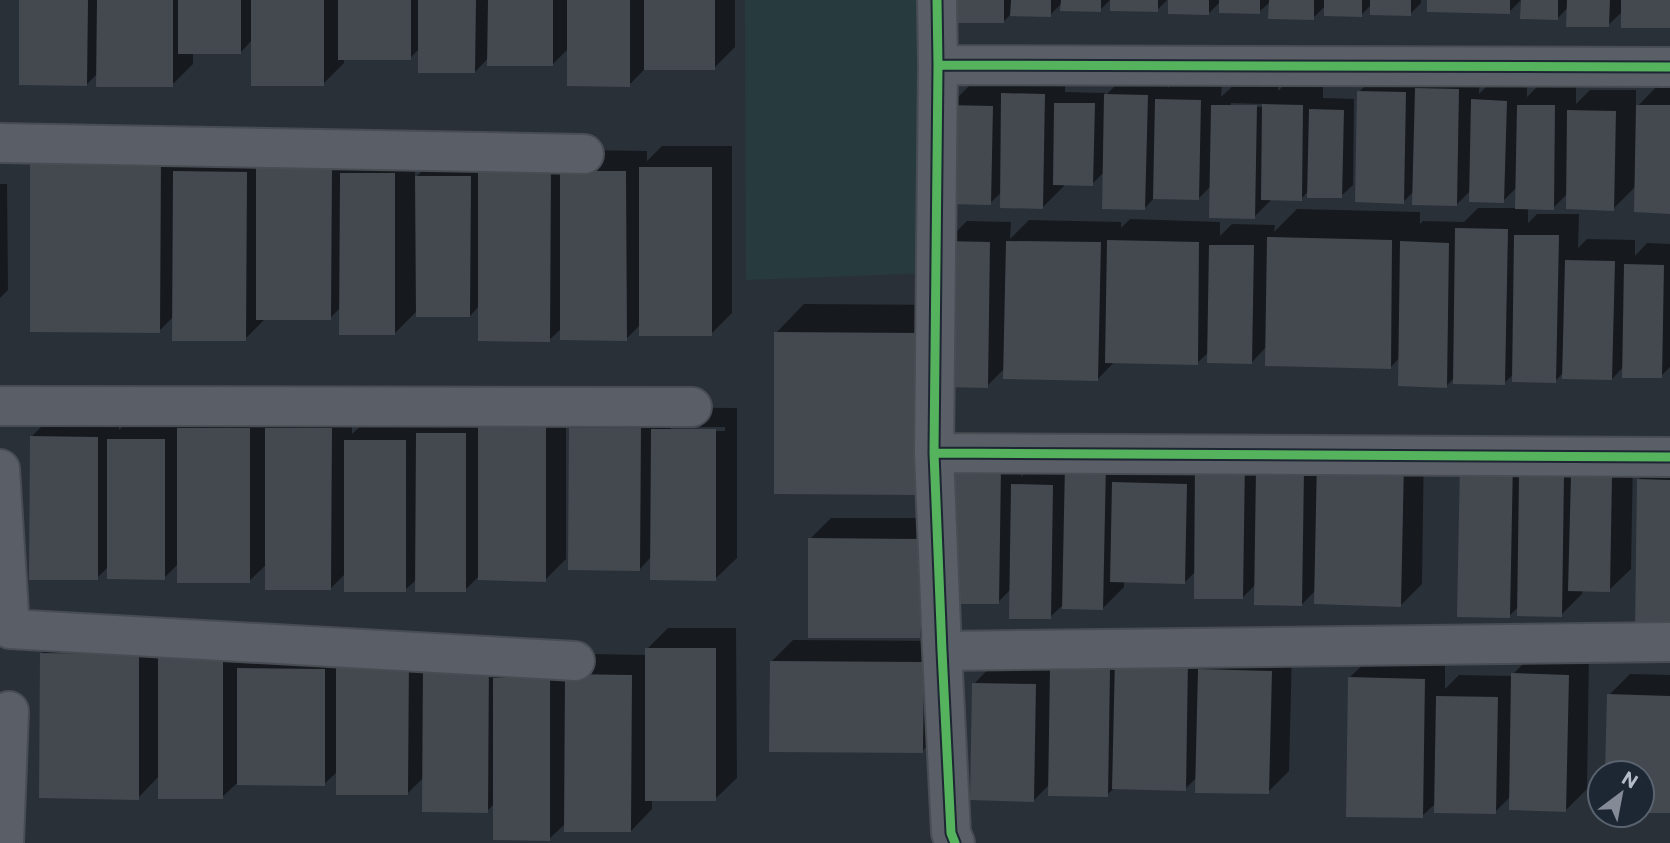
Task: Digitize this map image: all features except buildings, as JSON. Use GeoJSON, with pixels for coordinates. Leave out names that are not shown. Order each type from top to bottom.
{"type":"FeatureCollection","features":[{"type":"Feature","properties":{"kind":"street"},"geometry":{"type":"LineString","coordinates":[[937,0],[934,453],[951,833],[955,843]]}},
{"type":"Feature","properties":{"kind":"street"},"geometry":{"type":"LineString","coordinates":[[938,65],[1670,67]]}},
{"type":"Feature","properties":{"kind":"street"},"geometry":{"type":"LineString","coordinates":[[0,142],[584,155]]}},
{"type":"Feature","properties":{"kind":"street"},"geometry":{"type":"LineString","coordinates":[[0,406],[692,407]]}},
{"type":"Feature","properties":{"kind":"street"},"geometry":{"type":"LineString","coordinates":[[934,453],[1670,457]]}},
{"type":"Feature","properties":{"kind":"street"},"geometry":{"type":"LineString","coordinates":[[0,469],[10,629],[575,661]]}},
{"type":"Feature","properties":{"kind":"street"},"geometry":{"type":"LineString","coordinates":[[942,651],[1670,642]]}},
{"type":"Feature","properties":{"kind":"street"},"geometry":{"type":"LineString","coordinates":[[4,843],[9,711]]}},
{"type":"Feature","properties":{"kind":"green space"},"geometry":{"type":"Polygon","coordinates":[[[745,0],[946,0],[955,272],[746,280],[745,0]]]}},
{"type":"Feature","properties":{"kind":"cycle path"},"geometry":{"type":"LineString","coordinates":[[937,0],[934,453],[951,833],[955,843]]}},
{"type":"Feature","properties":{"kind":"cycle path"},"geometry":{"type":"LineString","coordinates":[[938,65],[1670,67]]}},
{"type":"Feature","properties":{"kind":"cycle path"},"geometry":{"type":"LineString","coordinates":[[934,453],[1670,457]]}}]}
